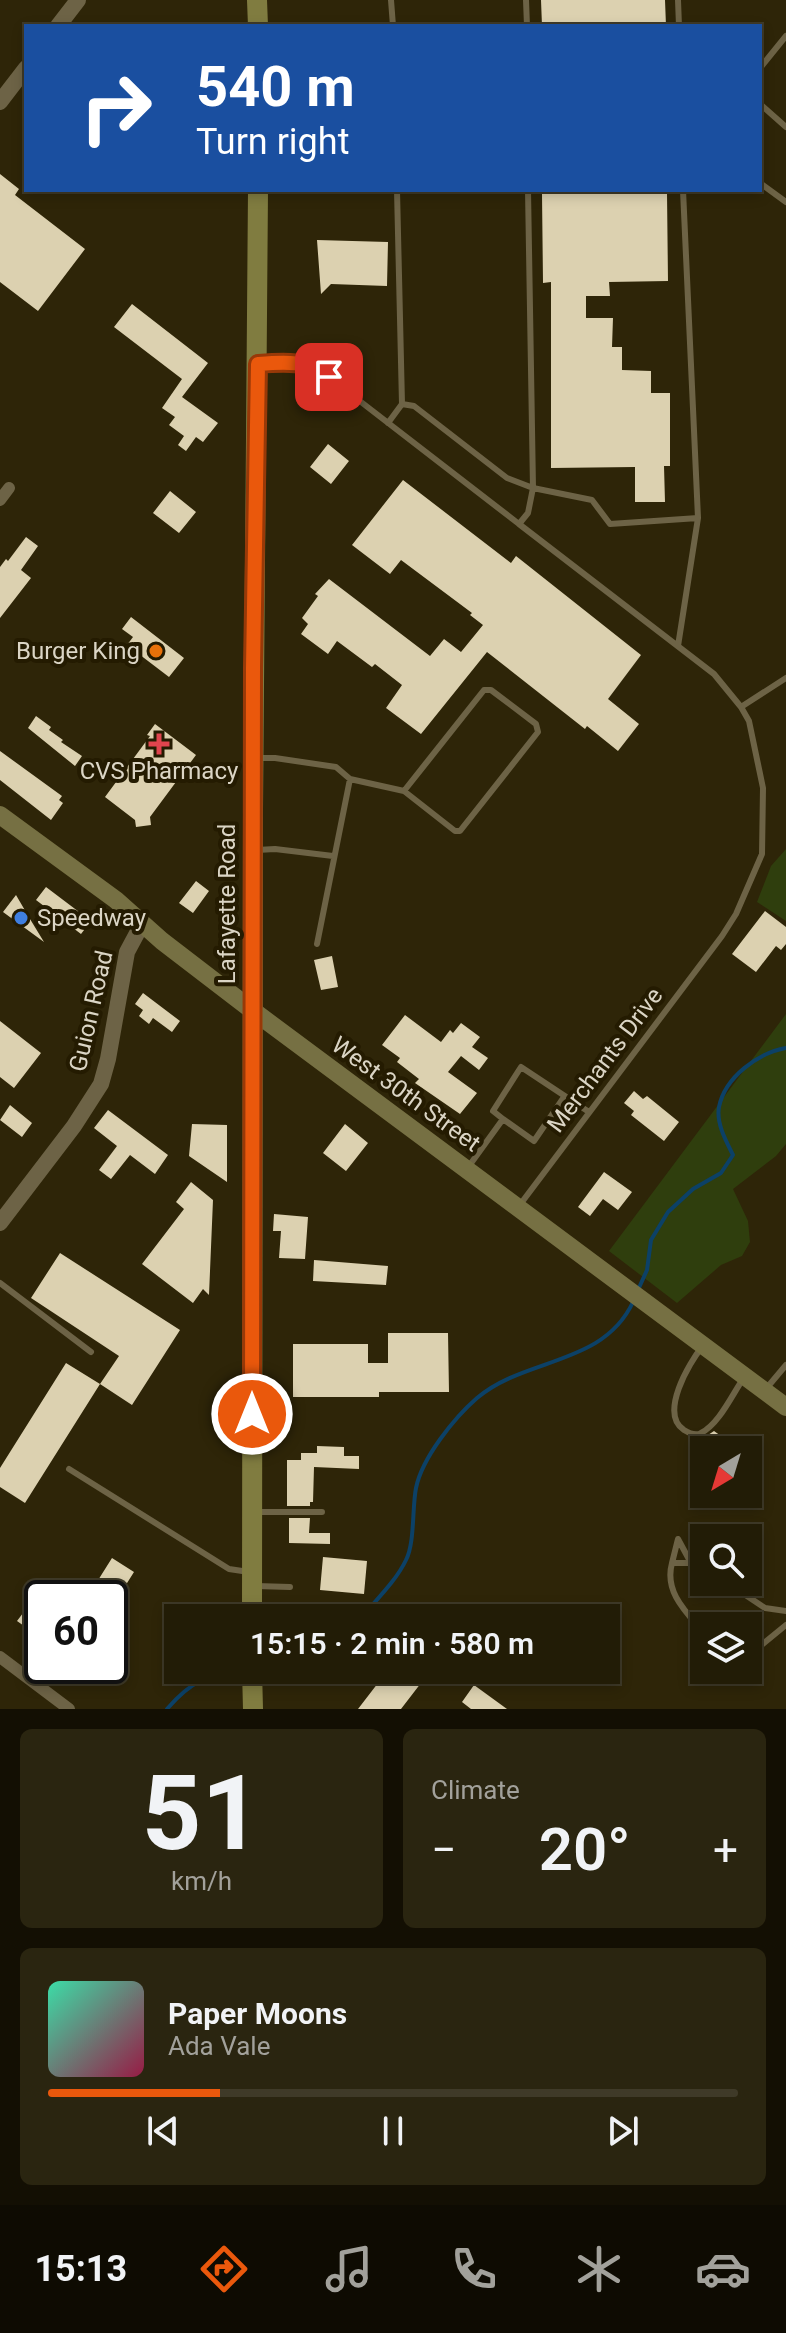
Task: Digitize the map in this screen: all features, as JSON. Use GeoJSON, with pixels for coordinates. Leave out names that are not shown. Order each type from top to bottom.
{"type":"FeatureCollection","features":[{"type":"Feature","properties":{"kind":"main road"},"geometry":{"type":"LineString","coordinates":[[257,0],[258,24]]}},
{"type":"Feature","properties":{"kind":"main road","name":"Lafayette Road"},"geometry":{"type":"LineString","coordinates":[[252,1604],[253,758],[258,192]]}},
{"type":"Feature","properties":{"kind":"main road","name":"West 30th Street"},"geometry":{"type":"LineString","coordinates":[[0,815],[116,900],[252,1010],[786,1407]]}},
{"type":"Feature","properties":{"kind":"main road"},"geometry":{"type":"LineString","coordinates":[[252,1684],[253,1707]]}},
{"type":"Feature","properties":{"kind":"street"},"geometry":{"type":"LineString","coordinates":[[60,24],[78,0]]}},
{"type":"Feature","properties":{"kind":"street"},"geometry":{"type":"LineString","coordinates":[[0,102],[24,71]]}},
{"type":"Feature","properties":{"kind":"street"},"geometry":{"type":"LineString","coordinates":[[0,500],[9,488]]}},
{"type":"Feature","properties":{"kind":"street","name":"Guion Road"},"geometry":{"type":"LineString","coordinates":[[0,1223],[74,1126],[101,1084],[127,952],[142,924]]}},
{"type":"Feature","properties":{"kind":"street"},"geometry":{"type":"LineString","coordinates":[[0,1657],[69,1709]]}},
{"type":"Feature","properties":{"kind":"lane"},"geometry":{"type":"LineString","coordinates":[[391,0],[393,24]]}},
{"type":"Feature","properties":{"kind":"lane"},"geometry":{"type":"LineString","coordinates":[[526,0],[527,24]]}},
{"type":"Feature","properties":{"kind":"lane"},"geometry":{"type":"LineString","coordinates":[[678,0],[679,24]]}},
{"type":"Feature","properties":{"kind":"lane"},"geometry":{"type":"LineString","coordinates":[[762,66],[786,36]]}},
{"type":"Feature","properties":{"kind":"lane"},"geometry":{"type":"LineString","coordinates":[[762,106],[786,127]]}},
{"type":"Feature","properties":{"kind":"lane"},"geometry":{"type":"LineString","coordinates":[[762,184],[786,202]]}},
{"type":"Feature","properties":{"kind":"lane"},"geometry":{"type":"LineString","coordinates":[[388,423],[402,404],[397,192]]}},
{"type":"Feature","properties":{"kind":"lane"},"geometry":{"type":"LineString","coordinates":[[519,524],[528,513],[533,488],[528,192]]}},
{"type":"Feature","properties":{"kind":"lane"},"geometry":{"type":"LineString","coordinates":[[678,646],[698,518],[683,192]]}},
{"type":"Feature","properties":{"kind":"lane"},"geometry":{"type":"LineString","coordinates":[[258,364],[291,362],[317,368],[714,674],[741,707],[786,678]]}},
{"type":"Feature","properties":{"kind":"lane"},"geometry":{"type":"LineString","coordinates":[[402,404],[414,406],[507,478],[533,488],[592,500],[610,524],[698,518]]}},
{"type":"Feature","properties":{"kind":"lane"},"geometry":{"type":"LineString","coordinates":[[253,758],[336,767],[350,779],[404,791],[455,831],[460,831],[538,732],[536,724],[491,690],[484,690],[404,791]]}},
{"type":"Feature","properties":{"kind":"lane","name":"Merchants Drive"},"geometry":{"type":"LineString","coordinates":[[519,1206],[736,914],[762,854],[763,788],[749,721],[741,707]]}},
{"type":"Feature","properties":{"kind":"lane"},"geometry":{"type":"LineString","coordinates":[[317,944],[350,779]]}},
{"type":"Feature","properties":{"kind":"lane"},"geometry":{"type":"LineString","coordinates":[[253,850],[275,849],[333,856]]}},
{"type":"Feature","properties":{"kind":"lane"},"geometry":{"type":"LineString","coordinates":[[564,1097],[534,1141],[493,1111],[521,1067],[589,1112]]}},
{"type":"Feature","properties":{"kind":"lane"},"geometry":{"type":"LineString","coordinates":[[467,1168],[503,1119]]}},
{"type":"Feature","properties":{"kind":"lane"},"geometry":{"type":"LineString","coordinates":[[0,1283],[91,1352]]}},
{"type":"Feature","properties":{"kind":"lane"},"geometry":{"type":"LineString","coordinates":[[704,1345],[685,1371],[674,1404],[674,1417],[686,1432],[702,1433],[745,1376]]}},
{"type":"Feature","properties":{"kind":"lane"},"geometry":{"type":"LineString","coordinates":[[764,1390],[786,1365]]}},
{"type":"Feature","properties":{"kind":"lane"},"geometry":{"type":"LineString","coordinates":[[69,1469],[229,1569],[253,1579],[290,1587]]}},
{"type":"Feature","properties":{"kind":"lane"},"geometry":{"type":"LineString","coordinates":[[253,1512],[322,1512]]}},
{"type":"Feature","properties":{"kind":"lane"},"geometry":{"type":"LineString","coordinates":[[690,1561],[678,1539],[669,1574],[672,1593],[690,1616]]}},
{"type":"Feature","properties":{"kind":"lane"},"geometry":{"type":"LineString","coordinates":[[672,1563],[690,1563]]}},
{"type":"Feature","properties":{"kind":"lane"},"geometry":{"type":"LineString","coordinates":[[747,1596],[765,1608],[783,1611],[786,1624],[762,1644]]}},
{"type":"Feature","properties":{"kind":"green space"},"geometry":{"type":"Polygon","coordinates":[[[786,849],[786,921],[757,902],[771,866],[786,849]]]}},
{"type":"Feature","properties":{"kind":"green space"},"geometry":{"type":"Polygon","coordinates":[[[786,1014],[786,1144],[776,1156],[733,1189],[748,1221],[750,1242],[742,1256],[721,1265],[677,1303],[609,1251],[786,1014]]]}},
{"type":"Feature","properties":{"kind":"building"},"geometry":{"type":"Polygon","coordinates":[[[541,0],[665,0],[666,24],[542,24],[541,0]]]}},
{"type":"Feature","properties":{"kind":"building"},"geometry":{"type":"Polygon","coordinates":[[[0,174],[19,189],[15,195],[85,249],[38,311],[0,282],[0,174]]]}},
{"type":"Feature","properties":{"kind":"building"},"geometry":{"type":"Polygon","coordinates":[[[667,193],[668,281],[609,282],[610,296],[586,296],[586,318],[613,318],[612,347],[622,347],[622,370],[651,371],[651,393],[670,393],[670,466],[664,466],[665,502],[635,502],[635,467],[551,468],[551,282],[543,283],[542,194],[667,193]]]}},
{"type":"Feature","properties":{"kind":"building"},"geometry":{"type":"Polygon","coordinates":[[[317,240],[388,242],[387,286],[331,284],[321,294],[317,240]]]}},
{"type":"Feature","properties":{"kind":"building"},"geometry":{"type":"Polygon","coordinates":[[[132,304],[208,363],[182,397],[218,423],[203,442],[196,437],[186,451],[178,445],[184,436],[169,425],[175,417],[162,408],[182,379],[114,327],[132,304]]]}},
{"type":"Feature","properties":{"kind":"building"},"geometry":{"type":"Polygon","coordinates":[[[328,444],[349,461],[331,484],[310,467],[328,444]]]}},
{"type":"Feature","properties":{"kind":"building"},"geometry":{"type":"Polygon","coordinates":[[[403,480],[511,563],[516,556],[641,655],[608,699],[639,724],[618,751],[487,652],[421,734],[386,708],[402,685],[337,641],[328,654],[301,634],[308,624],[302,618],[318,596],[315,594],[329,579],[430,656],[444,639],[461,652],[483,625],[470,615],[472,613],[401,560],[390,574],[352,545],[403,480]]]}},
{"type":"Feature","properties":{"kind":"building"},"geometry":{"type":"Polygon","coordinates":[[[170,491],[196,512],[179,533],[153,513],[170,491]]]}},
{"type":"Feature","properties":{"kind":"building"},"geometry":{"type":"Polygon","coordinates":[[[26,537],[38,546],[21,570],[31,578],[0,618],[0,567],[26,537]]]}},
{"type":"Feature","properties":{"kind":"building","name":"Burger King"},"geometry":{"type":"Polygon","coordinates":[[[131,617],[184,658],[169,677],[127,645],[133,637],[122,629],[131,617]]]}},
{"type":"Feature","properties":{"kind":"building"},"geometry":{"type":"Polygon","coordinates":[[[36,716],[51,727],[49,730],[63,740],[61,742],[82,756],[75,766],[28,728],[36,716]]]}},
{"type":"Feature","properties":{"kind":"building","name":"CVS Pharmacy"},"geometry":{"type":"Polygon","coordinates":[[[155,724],[196,755],[150,817],[151,825],[136,827],[135,820],[105,797],[150,736],[147,735],[155,724]]]}},
{"type":"Feature","properties":{"kind":"building"},"geometry":{"type":"Polygon","coordinates":[[[0,751],[62,796],[59,800],[63,803],[51,820],[0,780],[0,751]]]}},
{"type":"Feature","properties":{"kind":"building"},"geometry":{"type":"Polygon","coordinates":[[[196,881],[209,891],[193,913],[179,903],[196,881]]]}},
{"type":"Feature","properties":{"kind":"building"},"geometry":{"type":"Polygon","coordinates":[[[46,887],[91,921],[81,934],[36,900],[46,887]]]}},
{"type":"Feature","properties":{"kind":"building"},"geometry":{"type":"Polygon","coordinates":[[[16,895],[30,919],[44,942],[3,912],[16,895]]]}},
{"type":"Feature","properties":{"kind":"building"},"geometry":{"type":"Polygon","coordinates":[[[765,911],[786,927],[786,944],[781,950],[776,946],[756,972],[732,954],[765,911]]]}},
{"type":"Feature","properties":{"kind":"building"},"geometry":{"type":"Polygon","coordinates":[[[332,956],[338,987],[321,990],[314,960],[332,956]]]}},
{"type":"Feature","properties":{"kind":"building"},"geometry":{"type":"Polygon","coordinates":[[[143,993],[180,1021],[172,1032],[153,1018],[149,1024],[139,1016],[143,1010],[135,1004],[143,993]]]}},
{"type":"Feature","properties":{"kind":"building"},"geometry":{"type":"Polygon","coordinates":[[[405,1015],[441,1042],[450,1030],[453,1033],[461,1023],[480,1037],[472,1047],[488,1058],[479,1070],[461,1056],[448,1072],[477,1093],[460,1114],[415,1083],[419,1079],[397,1062],[400,1058],[382,1045],[405,1015]]]}},
{"type":"Feature","properties":{"kind":"building"},"geometry":{"type":"Polygon","coordinates":[[[0,1021],[41,1053],[14,1088],[0,1077],[0,1021]]]}},
{"type":"Feature","properties":{"kind":"building"},"geometry":{"type":"Polygon","coordinates":[[[634,1091],[643,1099],[647,1096],[679,1122],[664,1141],[631,1115],[634,1111],[624,1103],[634,1091]]]}},
{"type":"Feature","properties":{"kind":"building"},"geometry":{"type":"Polygon","coordinates":[[[10,1105],[32,1123],[22,1137],[0,1120],[10,1105]]]}},
{"type":"Feature","properties":{"kind":"building"},"geometry":{"type":"Polygon","coordinates":[[[108,1110],[168,1155],[155,1174],[130,1155],[111,1179],[99,1170],[117,1146],[94,1128],[108,1110]]]}},
{"type":"Feature","properties":{"kind":"building"},"geometry":{"type":"Polygon","coordinates":[[[192,1124],[227,1125],[227,1182],[189,1156],[192,1124]]]}},
{"type":"Feature","properties":{"kind":"building"},"geometry":{"type":"Polygon","coordinates":[[[345,1124],[368,1143],[346,1171],[323,1153],[345,1124]]]}},
{"type":"Feature","properties":{"kind":"building"},"geometry":{"type":"Polygon","coordinates":[[[604,1172],[632,1192],[618,1210],[603,1199],[590,1216],[578,1207],[604,1172]]]}},
{"type":"Feature","properties":{"kind":"building"},"geometry":{"type":"Polygon","coordinates":[[[191,1182],[213,1200],[209,1295],[203,1289],[193,1303],[142,1264],[184,1209],[176,1202],[191,1182]]]}},
{"type":"Feature","properties":{"kind":"building"},"geometry":{"type":"Polygon","coordinates":[[[274,1214],[308,1217],[305,1259],[279,1258],[281,1231],[273,1231],[274,1214]]]}},
{"type":"Feature","properties":{"kind":"building"},"geometry":{"type":"Polygon","coordinates":[[[60,1253],[180,1330],[132,1405],[100,1384],[119,1356],[31,1298],[60,1253]]]}},
{"type":"Feature","properties":{"kind":"building"},"geometry":{"type":"Polygon","coordinates":[[[314,1260],[388,1266],[386,1285],[313,1281],[314,1260]]]}},
{"type":"Feature","properties":{"kind":"building"},"geometry":{"type":"Polygon","coordinates":[[[388,1333],[448,1333],[449,1392],[379,1392],[379,1397],[293,1397],[293,1344],[368,1344],[368,1363],[388,1363],[388,1333]]]}},
{"type":"Feature","properties":{"kind":"building"},"geometry":{"type":"Polygon","coordinates":[[[66,1363],[100,1384],[25,1503],[0,1487],[0,1468],[66,1363]]]}},
{"type":"Feature","properties":{"kind":"building"},"geometry":{"type":"Polygon","coordinates":[[[317,1446],[344,1447],[344,1456],[359,1456],[359,1469],[314,1467],[313,1502],[310,1506],[287,1506],[287,1460],[301,1460],[301,1453],[317,1453],[317,1446]]]}},
{"type":"Feature","properties":{"kind":"building"},"geometry":{"type":"Polygon","coordinates":[[[289,1518],[310,1518],[309,1533],[330,1533],[330,1544],[289,1543],[289,1518]]]}},
{"type":"Feature","properties":{"kind":"building"},"geometry":{"type":"Polygon","coordinates":[[[323,1557],[367,1561],[364,1594],[320,1590],[323,1557]]]}},
{"type":"Feature","properties":{"kind":"building"},"geometry":{"type":"Polygon","coordinates":[[[112,1558],[134,1572],[128,1582],[98,1580],[112,1558]]]}},
{"type":"Feature","properties":{"kind":"building"},"geometry":{"type":"Polygon","coordinates":[[[24,1612],[24,1626],[17,1621],[24,1612]]]}},
{"type":"Feature","properties":{"kind":"building"},"geometry":{"type":"Polygon","coordinates":[[[377,1684],[420,1684],[401,1709],[358,1709],[377,1684]]]}},
{"type":"Feature","properties":{"kind":"building"},"geometry":{"type":"Polygon","coordinates":[[[474,1685],[507,1709],[471,1709],[462,1702],[474,1685]]]}},
{"type":"Feature","properties":{"kind":"waterway"},"geometry":{"type":"LineString","coordinates":[[638,1290],[647,1270],[651,1240],[668,1212],[693,1189],[721,1173],[733,1155],[722,1132],[718,1113],[728,1086],[754,1061],[786,1048]]}},
{"type":"Feature","properties":{"kind":"waterway"},"geometry":{"type":"LineString","coordinates":[[373,1604],[406,1560],[411,1544],[419,1476],[440,1439],[459,1416],[496,1385],[583,1350],[603,1338],[620,1323],[633,1302]]}},
{"type":"Feature","properties":{"kind":"waterway"},"geometry":{"type":"LineString","coordinates":[[167,1709],[195,1684]]}},
{"type":"Feature","properties":{"kind":"place","name":"Burger King"},"geometry":{"type":"Point","coordinates":[156,651]}},
{"type":"Feature","properties":{"kind":"place","name":"CVS Pharmacy"},"geometry":{"type":"Point","coordinates":[159,744]}},
{"type":"Feature","properties":{"kind":"place","name":"Speedway"},"geometry":{"type":"Point","coordinates":[21,918]}},
{"type":"Feature","properties":{"kind":"route"},"geometry":{"type":"LineString","coordinates":[[252,1414],[253,668],[258,364],[291,362],[317,368],[329,377]]}}]}
